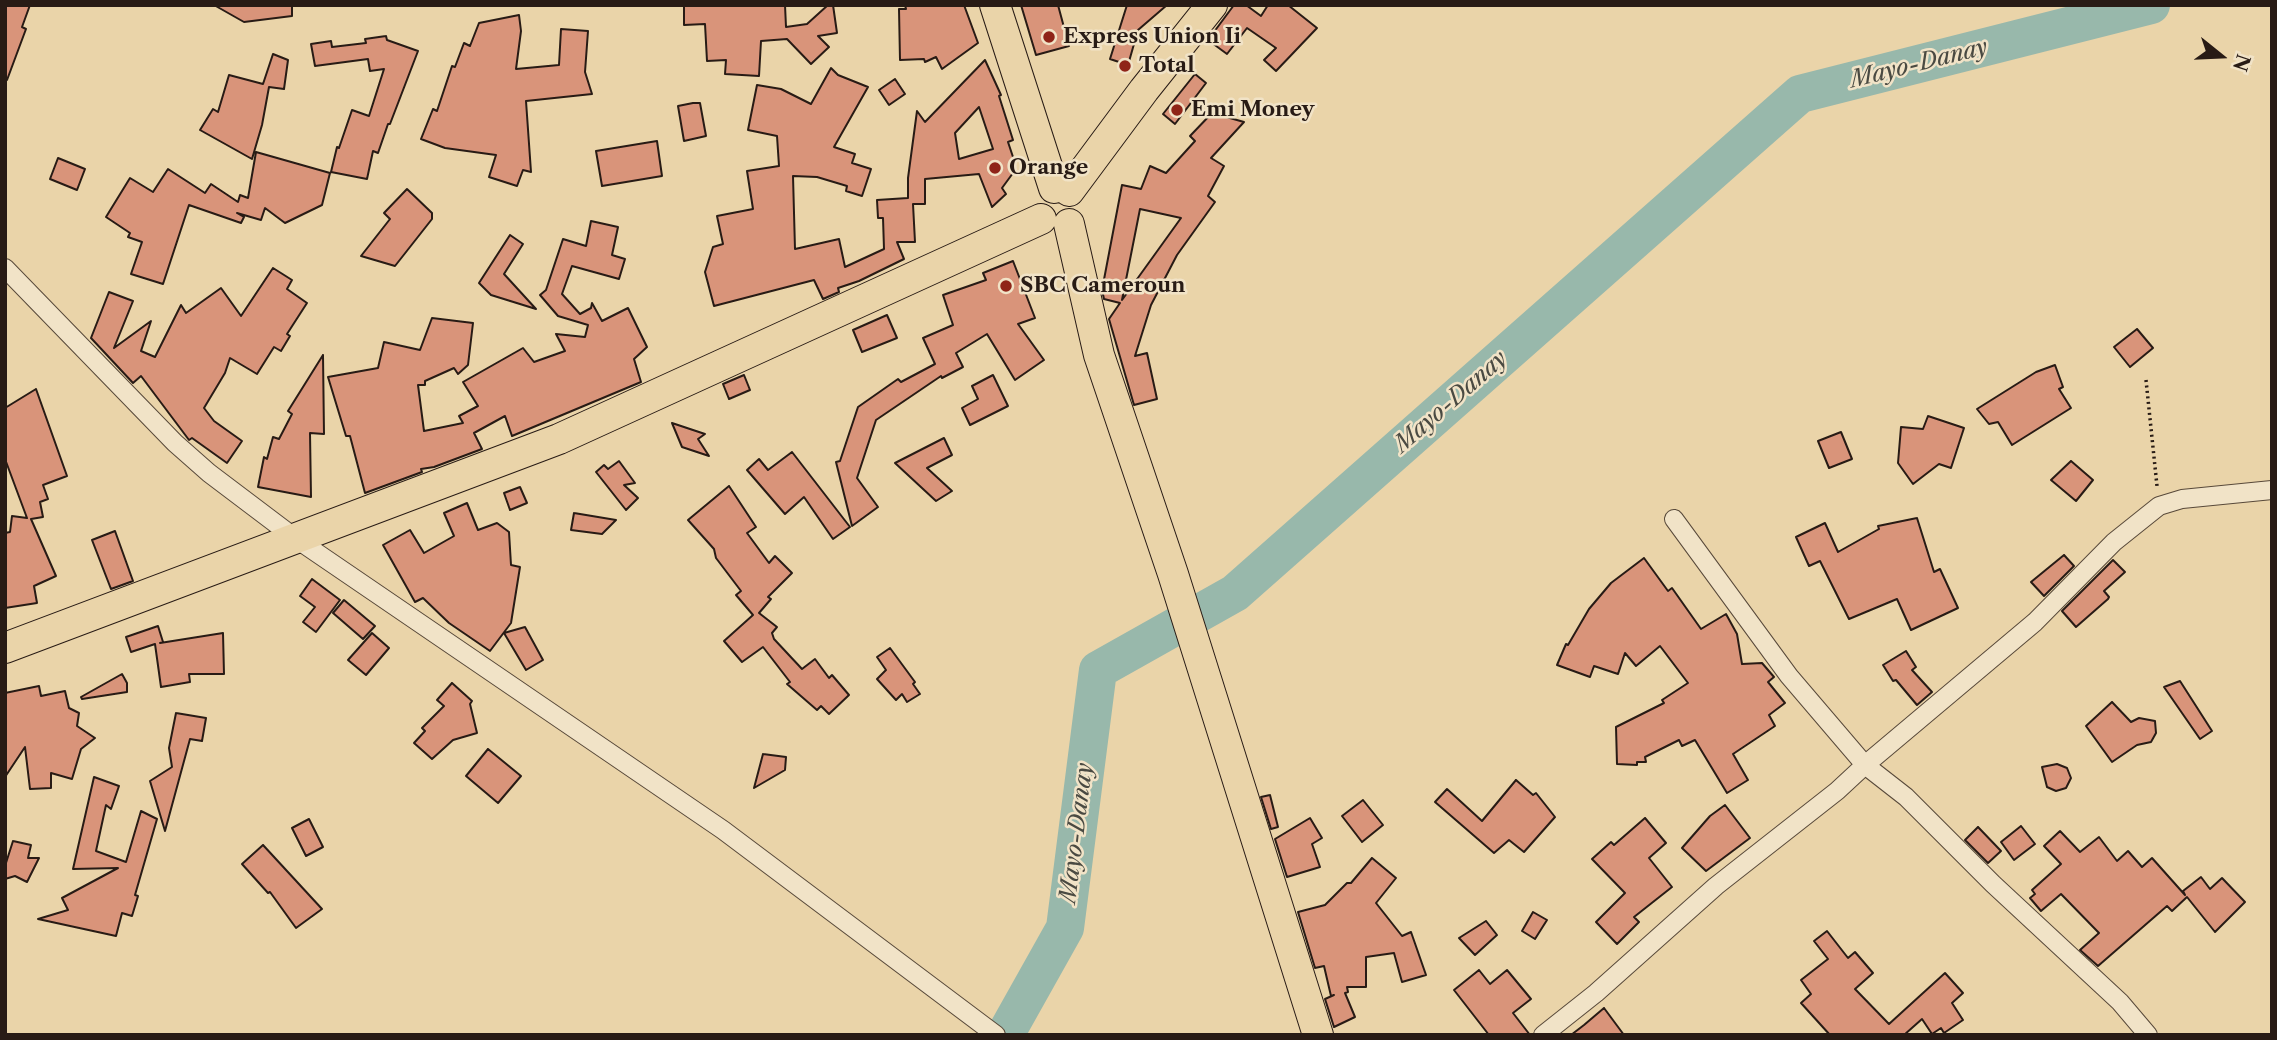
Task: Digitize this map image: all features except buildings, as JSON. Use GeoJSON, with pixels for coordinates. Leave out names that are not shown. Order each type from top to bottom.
{"type":"FeatureCollection","features":[{"type":"Feature","properties":{"kind":"main road"},"geometry":{"type":"LineString","coordinates":[[995,5],[1061,190]]}},
{"type":"Feature","properties":{"kind":"main road"},"geometry":{"type":"LineString","coordinates":[[1212,5],[1061,190],[1041,197],[1038,212],[1055,222],[1173,574],[1318,1035]]}},
{"type":"Feature","properties":{"kind":"main road"},"geometry":{"type":"LineString","coordinates":[[5,648],[559,439],[1055,222]]}},
{"type":"Feature","properties":{"kind":"street"},"geometry":{"type":"LineString","coordinates":[[5,268],[175,443],[209,473],[295,538],[723,830],[996,1035]]}},
{"type":"Feature","properties":{"kind":"street"},"geometry":{"type":"LineString","coordinates":[[1543,1035],[1596,993],[1716,886],[1837,792],[1865,765],[2035,622],[2114,542],[2159,506],[2182,499],[2272,490]]}},
{"type":"Feature","properties":{"kind":"street"},"geometry":{"type":"LineString","coordinates":[[1674,519],[1789,676],[1865,765],[1906,797],[1993,884],[2120,1002],[2148,1035]]}},
{"type":"Feature","properties":{"kind":"path"},"geometry":{"type":"LineString","coordinates":[[2146,380],[2159,506]]}},
{"type":"Feature","properties":{"kind":"waterway","name":"Mayo-Danay"},"geometry":{"type":"LineString","coordinates":[[1005,1035],[1065,928],[1098,670],[1235,593],[1800,94],[2151,5]]}},
{"type":"Feature","properties":{"kind":"place","name":"Express Union Ii"},"geometry":{"type":"Point","coordinates":[1049,37]}},
{"type":"Feature","properties":{"kind":"place","name":"Total"},"geometry":{"type":"Point","coordinates":[1125,66]}},
{"type":"Feature","properties":{"kind":"place","name":"Emi Money"},"geometry":{"type":"Point","coordinates":[1177,110]}},
{"type":"Feature","properties":{"kind":"place","name":"Orange"},"geometry":{"type":"Point","coordinates":[995,168]}},
{"type":"Feature","properties":{"kind":"place","name":"SBC Cameroun"},"geometry":{"type":"Point","coordinates":[1006,286]}}]}
